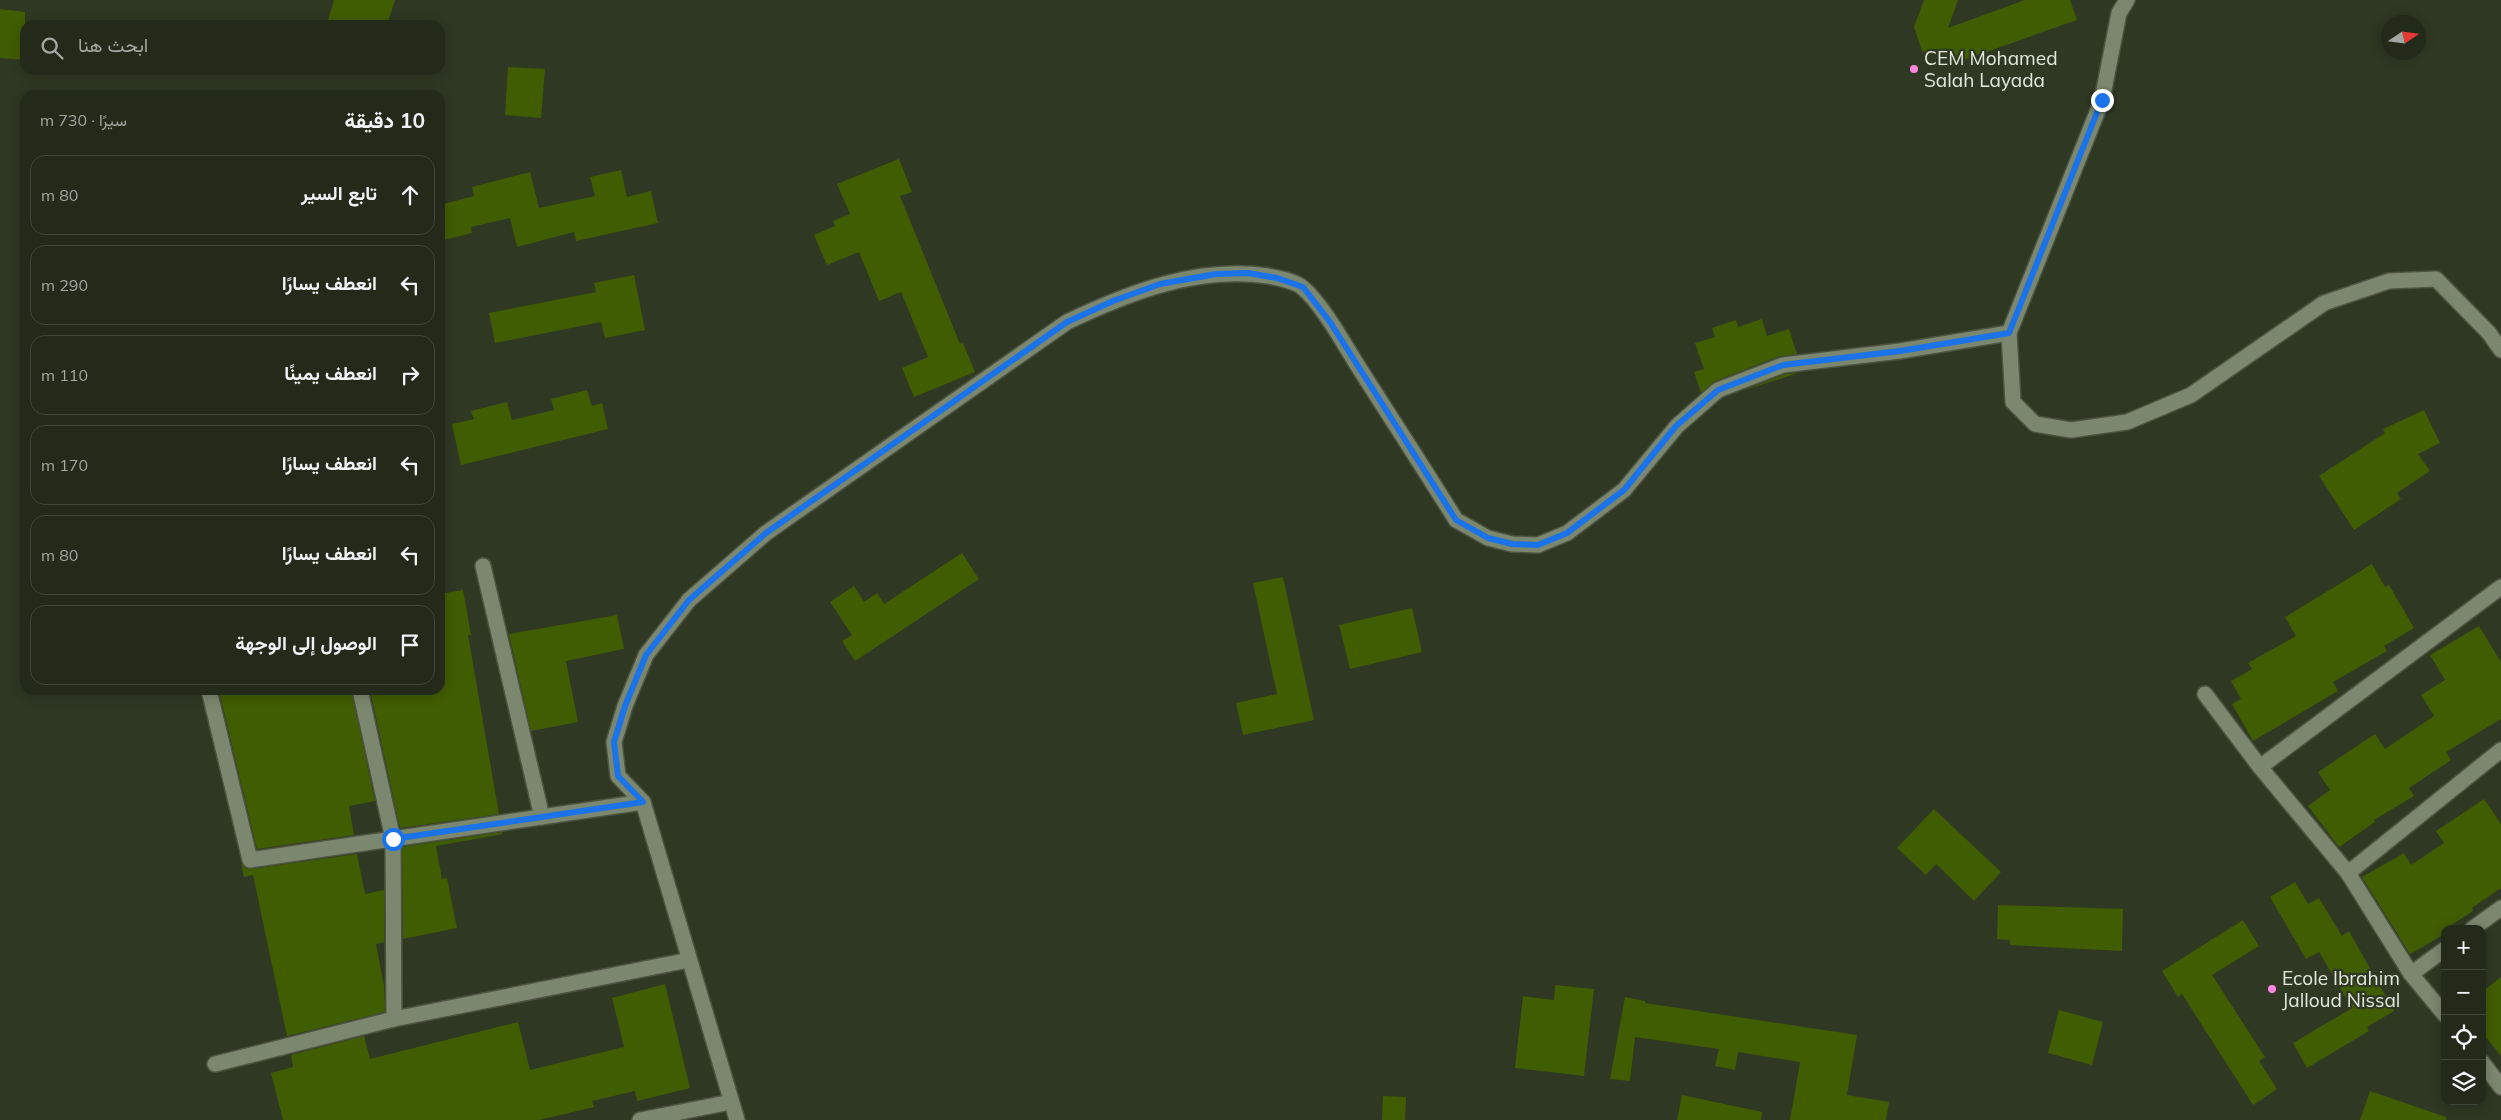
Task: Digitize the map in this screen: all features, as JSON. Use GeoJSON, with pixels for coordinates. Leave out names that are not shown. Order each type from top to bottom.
{"type":"FeatureCollection","features":[{"type":"Feature","properties":{"kind":"street"},"geometry":{"type":"LineString","coordinates":[[2127,0],[2120,13],[2102,100],[2009,333],[2013,402],[2035,424],[2071,430],[2127,422],[2191,395],[2324,303],[2389,281],[2436,279],[2489,333],[2501,350]]}},
{"type":"Feature","properties":{"kind":"street"},"geometry":{"type":"LineString","coordinates":[[737,1120],[643,802],[618,776],[614,742],[625,706],[646,655],[689,600],[766,533],[1059,328],[1113,301],[1151,288],[1216,274],[1248,273],[1277,278],[1303,287],[1330,322],[1456,520],[1488,538],[1512,544],[1538,545],[1567,533],[1624,490],[1676,426],[1718,390],[1783,365],[1900,351],[2009,333]]}},
{"type":"Feature","properties":{"kind":"street"},"geometry":{"type":"LineString","coordinates":[[483,566],[542,817]]}},
{"type":"Feature","properties":{"kind":"street"},"geometry":{"type":"LineString","coordinates":[[2260,767],[2501,587]]}},
{"type":"Feature","properties":{"kind":"street"},"geometry":{"type":"LineString","coordinates":[[2205,694],[2260,767],[2348,873],[2411,974],[2441,1010]]}},
{"type":"Feature","properties":{"kind":"street"},"geometry":{"type":"LineString","coordinates":[[210,695],[250,860],[643,802]]}},
{"type":"Feature","properties":{"kind":"street"},"geometry":{"type":"LineString","coordinates":[[361,695],[393,839],[394,1019]]}},
{"type":"Feature","properties":{"kind":"street"},"geometry":{"type":"LineString","coordinates":[[2348,873],[2501,750]]}},
{"type":"Feature","properties":{"kind":"street"},"geometry":{"type":"LineString","coordinates":[[2478,925],[2501,908]]}},
{"type":"Feature","properties":{"kind":"street"},"geometry":{"type":"LineString","coordinates":[[2411,974],[2441,952]]}},
{"type":"Feature","properties":{"kind":"street"},"geometry":{"type":"LineString","coordinates":[[215,1064],[394,1019],[689,960]]}},
{"type":"Feature","properties":{"kind":"street"},"geometry":{"type":"LineString","coordinates":[[2486,1066],[2499,1078]]}},
{"type":"Feature","properties":{"kind":"street"},"geometry":{"type":"LineString","coordinates":[[640,1120],[731,1102]]}},
{"type":"Feature","properties":{"kind":"building"},"geometry":{"type":"Polygon","coordinates":[[[334,0],[395,0],[389,20],[328,20],[334,0]]]}},
{"type":"Feature","properties":{"kind":"building"},"geometry":{"type":"Polygon","coordinates":[[[1924,0],[1958,0],[1948,28],[2025,0],[2070,0],[2077,20],[1955,63],[1922,51],[1914,27],[1924,0]]]}},
{"type":"Feature","properties":{"kind":"building"},"geometry":{"type":"Polygon","coordinates":[[[0,9],[25,12],[25,20],[20,20],[20,60],[0,58],[0,9]]]}},
{"type":"Feature","properties":{"kind":"building"},"geometry":{"type":"Polygon","coordinates":[[[508,67],[545,69],[541,118],[505,115],[508,67]]]}},
{"type":"Feature","properties":{"kind":"building"},"geometry":{"type":"Polygon","coordinates":[[[899,159],[912,192],[900,196],[960,344],[963,343],[975,372],[914,397],[902,368],[928,357],[901,292],[879,301],[859,252],[827,265],[814,235],[835,226],[833,221],[850,214],[837,184],[899,159]]]}},
{"type":"Feature","properties":{"kind":"building"},"geometry":{"type":"Polygon","coordinates":[[[621,170],[627,197],[651,191],[658,223],[576,241],[574,232],[517,247],[510,218],[471,227],[472,233],[445,240],[445,204],[474,196],[472,187],[530,172],[539,208],[595,196],[590,177],[621,170]]]}},
{"type":"Feature","properties":{"kind":"building"},"geometry":{"type":"Polygon","coordinates":[[[634,275],[645,330],[605,338],[601,322],[495,343],[489,313],[596,292],[594,283],[634,275]]]}},
{"type":"Feature","properties":{"kind":"building"},"geometry":{"type":"Polygon","coordinates":[[[1762,319],[1767,336],[1789,329],[1797,354],[1780,356],[1715,381],[1701,393],[1694,372],[1704,369],[1695,343],[1715,337],[1712,328],[1736,320],[1738,327],[1762,319]]]}},
{"type":"Feature","properties":{"kind":"building"},"geometry":{"type":"Polygon","coordinates":[[[1798,373],[1742,391],[1785,374],[1798,373]]]}},
{"type":"Feature","properties":{"kind":"building"},"geometry":{"type":"Polygon","coordinates":[[[587,390],[592,406],[602,403],[608,429],[461,465],[452,424],[474,419],[471,411],[507,402],[512,420],[554,410],[551,399],[587,390]]]}},
{"type":"Feature","properties":{"kind":"building"},"geometry":{"type":"Polygon","coordinates":[[[2424,410],[2440,443],[2418,454],[2430,471],[2397,493],[2401,499],[2354,530],[2319,476],[2385,433],[2383,429],[2424,410]]]}},
{"type":"Feature","properties":{"kind":"building"},"geometry":{"type":"Polygon","coordinates":[[[962,553],[979,579],[855,661],[842,641],[852,635],[830,602],[854,586],[864,602],[877,593],[884,604],[962,553]]]}},
{"type":"Feature","properties":{"kind":"building"},"geometry":{"type":"Polygon","coordinates":[[[2372,564],[2385,587],[2389,585],[2414,628],[2384,646],[2387,651],[2333,682],[2338,691],[2253,741],[2232,704],[2241,699],[2231,681],[2252,669],[2248,663],[2296,636],[2285,617],[2372,564]]]}},
{"type":"Feature","properties":{"kind":"building"},"geometry":{"type":"Polygon","coordinates":[[[1283,577],[1314,720],[1243,735],[1236,703],[1277,694],[1253,583],[1283,577]]]}},
{"type":"Feature","properties":{"kind":"building"},"geometry":{"type":"Polygon","coordinates":[[[463,590],[471,635],[468,635],[499,814],[400,828],[371,695],[445,695],[445,593],[463,590]]]}},
{"type":"Feature","properties":{"kind":"building"},"geometry":{"type":"Polygon","coordinates":[[[1412,608],[1422,652],[1350,669],[1339,625],[1412,608]]]}},
{"type":"Feature","properties":{"kind":"building"},"geometry":{"type":"Polygon","coordinates":[[[617,615],[624,649],[566,661],[578,722],[531,731],[509,634],[617,615]]]}},
{"type":"Feature","properties":{"kind":"building"},"geometry":{"type":"Polygon","coordinates":[[[2479,626],[2501,662],[2501,719],[2446,752],[2451,760],[2409,788],[2414,796],[2374,820],[2375,822],[2339,847],[2308,806],[2330,790],[2318,772],[2375,734],[2385,749],[2434,716],[2421,695],[2445,680],[2430,655],[2479,626]]]}},
{"type":"Feature","properties":{"kind":"building"},"geometry":{"type":"Polygon","coordinates":[[[220,695],[352,695],[375,801],[349,806],[354,835],[257,849],[220,695]]]}},
{"type":"Feature","properties":{"kind":"building"},"geometry":{"type":"Polygon","coordinates":[[[2484,799],[2501,824],[2501,888],[2472,908],[2473,911],[2452,925],[2441,925],[2441,936],[2410,954],[2362,877],[2404,853],[2411,865],[2444,843],[2436,831],[2484,799]]]}},
{"type":"Feature","properties":{"kind":"building"},"geometry":{"type":"Polygon","coordinates":[[[1934,809],[2001,872],[1974,901],[1936,864],[1926,875],[1897,848],[1934,809]]]}},
{"type":"Feature","properties":{"kind":"building"},"geometry":{"type":"Polygon","coordinates":[[[502,832],[503,834],[436,846],[442,879],[447,878],[457,928],[403,939],[402,847],[502,832]]]}},
{"type":"Feature","properties":{"kind":"building"},"geometry":{"type":"Polygon","coordinates":[[[357,854],[365,894],[384,890],[384,942],[376,944],[384,986],[385,1012],[287,1036],[253,875],[244,877],[241,863],[246,869],[251,869],[357,854]]]}},
{"type":"Feature","properties":{"kind":"building"},"geometry":{"type":"Polygon","coordinates":[[[2295,882],[2308,904],[2319,898],[2342,936],[2349,931],[2394,1011],[2367,1027],[2369,1031],[2307,1068],[2293,1043],[2352,1008],[2319,952],[2306,959],[2270,897],[2295,882]]]}},
{"type":"Feature","properties":{"kind":"building"},"geometry":{"type":"Polygon","coordinates":[[[1998,905],[2123,909],[2122,951],[2010,945],[2010,940],[1997,939],[1998,905]]]}},
{"type":"Feature","properties":{"kind":"building"},"geometry":{"type":"Polygon","coordinates":[[[2243,920],[2259,946],[2212,975],[2265,1057],[2259,1061],[2277,1089],[2253,1105],[2182,994],[2178,997],[2162,971],[2243,920]]]}},
{"type":"Feature","properties":{"kind":"building"},"geometry":{"type":"Polygon","coordinates":[[[2501,977],[2501,1056],[2486,1037],[2486,989],[2501,977]]]}},
{"type":"Feature","properties":{"kind":"building"},"geometry":{"type":"Polygon","coordinates":[[[665,984],[690,1088],[637,1101],[635,1091],[592,1101],[594,1107],[539,1120],[283,1120],[271,1073],[293,1067],[291,1055],[364,1036],[370,1059],[518,1022],[530,1070],[624,1047],[612,998],[665,984]]]}},
{"type":"Feature","properties":{"kind":"building"},"geometry":{"type":"Polygon","coordinates":[[[1555,985],[1594,989],[1584,1076],[1515,1068],[1523,996],[1554,1000],[1555,985]]]}},
{"type":"Feature","properties":{"kind":"building"},"geometry":{"type":"Polygon","coordinates":[[[1625,997],[1645,1001],[1645,1003],[1857,1035],[1847,1095],[1889,1102],[1886,1120],[1790,1120],[1800,1062],[1738,1052],[1735,1070],[1715,1066],[1719,1049],[1635,1037],[1630,1081],[1610,1079],[1625,997]]]}},
{"type":"Feature","properties":{"kind":"building"},"geometry":{"type":"Polygon","coordinates":[[[2059,1010],[2103,1022],[2092,1065],[2048,1053],[2059,1010]]]}},
{"type":"Feature","properties":{"kind":"building"},"geometry":{"type":"Polygon","coordinates":[[[2370,1091],[2446,1117],[2446,1120],[2360,1120],[2370,1091]]]}},
{"type":"Feature","properties":{"kind":"building"},"geometry":{"type":"Polygon","coordinates":[[[1682,1095],[1762,1112],[1761,1120],[1677,1120],[1682,1095]]]}},
{"type":"Feature","properties":{"kind":"building"},"geometry":{"type":"Polygon","coordinates":[[[1383,1096],[1406,1097],[1405,1120],[1382,1120],[1383,1096]]]}},
{"type":"Feature","properties":{"kind":"place","name":"CEM Mohamed Salah Layada"},"geometry":{"type":"Point","coordinates":[1914,69]}},
{"type":"Feature","properties":{"kind":"place","name":"Ecole Ibrahim Jalloud Nissal"},"geometry":{"type":"Point","coordinates":[2272,989]}},
{"type":"Feature","properties":{"kind":"route"},"geometry":{"type":"LineString","coordinates":[[393,839],[643,802],[618,776],[614,742],[625,706],[646,655],[689,600],[766,533],[880,452],[1067,322],[1113,301],[1160,284],[1216,274],[1248,273],[1277,278],[1303,287],[1330,322],[1456,520],[1488,538],[1512,544],[1538,545],[1567,533],[1624,490],[1676,426],[1718,390],[1783,365],[1900,351],[2009,333],[2102,100]]}}]}
